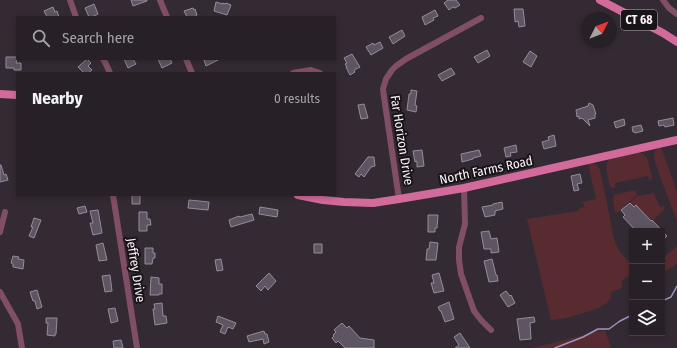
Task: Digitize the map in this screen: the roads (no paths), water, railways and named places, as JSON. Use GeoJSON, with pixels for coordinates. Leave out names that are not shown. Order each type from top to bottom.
{"type":"FeatureCollection","features":[{"type":"Feature","properties":{"kind":"main road","name":"CT 68"},"geometry":{"type":"LineString","coordinates":[[600,0],[677,42]]}},
{"type":"Feature","properties":{"kind":"main road"},"geometry":{"type":"LineString","coordinates":[[0,94],[16,95]]}},
{"type":"Feature","properties":{"kind":"main road","name":"North Farms Road"},"geometry":{"type":"LineString","coordinates":[[303,196],[323,200],[373,203],[464,188],[677,140]]}},
{"type":"Feature","properties":{"kind":"street"},"geometry":{"type":"LineString","coordinates":[[70,0],[76,16]]}},
{"type":"Feature","properties":{"kind":"street"},"geometry":{"type":"LineString","coordinates":[[160,0],[167,16]]}},
{"type":"Feature","properties":{"kind":"street"},"geometry":{"type":"LineString","coordinates":[[663,0],[669,8],[677,14]]}},
{"type":"Feature","properties":{"kind":"street","name":"Far Horizon Drive"},"geometry":{"type":"LineString","coordinates":[[399,199],[383,89],[386,79],[392,70],[406,59],[481,18]]}},
{"type":"Feature","properties":{"kind":"street"},"geometry":{"type":"LineString","coordinates":[[104,60],[110,72]]}},
{"type":"Feature","properties":{"kind":"street"},"geometry":{"type":"LineString","coordinates":[[186,60],[192,72]]}},
{"type":"Feature","properties":{"kind":"street"},"geometry":{"type":"LineString","coordinates":[[299,72],[311,70],[317,72]]}},
{"type":"Feature","properties":{"kind":"street"},"geometry":{"type":"LineString","coordinates":[[464,188],[465,224],[459,247],[461,274],[474,311],[491,330]]}},
{"type":"Feature","properties":{"kind":"street","name":"Jeffrey Drive"},"geometry":{"type":"LineString","coordinates":[[113,196],[137,348]]}},
{"type":"Feature","properties":{"kind":"street"},"geometry":{"type":"LineString","coordinates":[[0,232],[5,212]]}},
{"type":"Feature","properties":{"kind":"street"},"geometry":{"type":"LineString","coordinates":[[0,292],[18,324],[22,348]]}},
{"type":"Feature","properties":{"kind":"waterway"},"geometry":{"type":"LineString","coordinates":[[664,300],[671,297],[677,286]]}},
{"type":"Feature","properties":{"kind":"waterway"},"geometry":{"type":"LineString","coordinates":[[555,348],[583,337],[598,329],[609,329],[629,316]]}}]}
